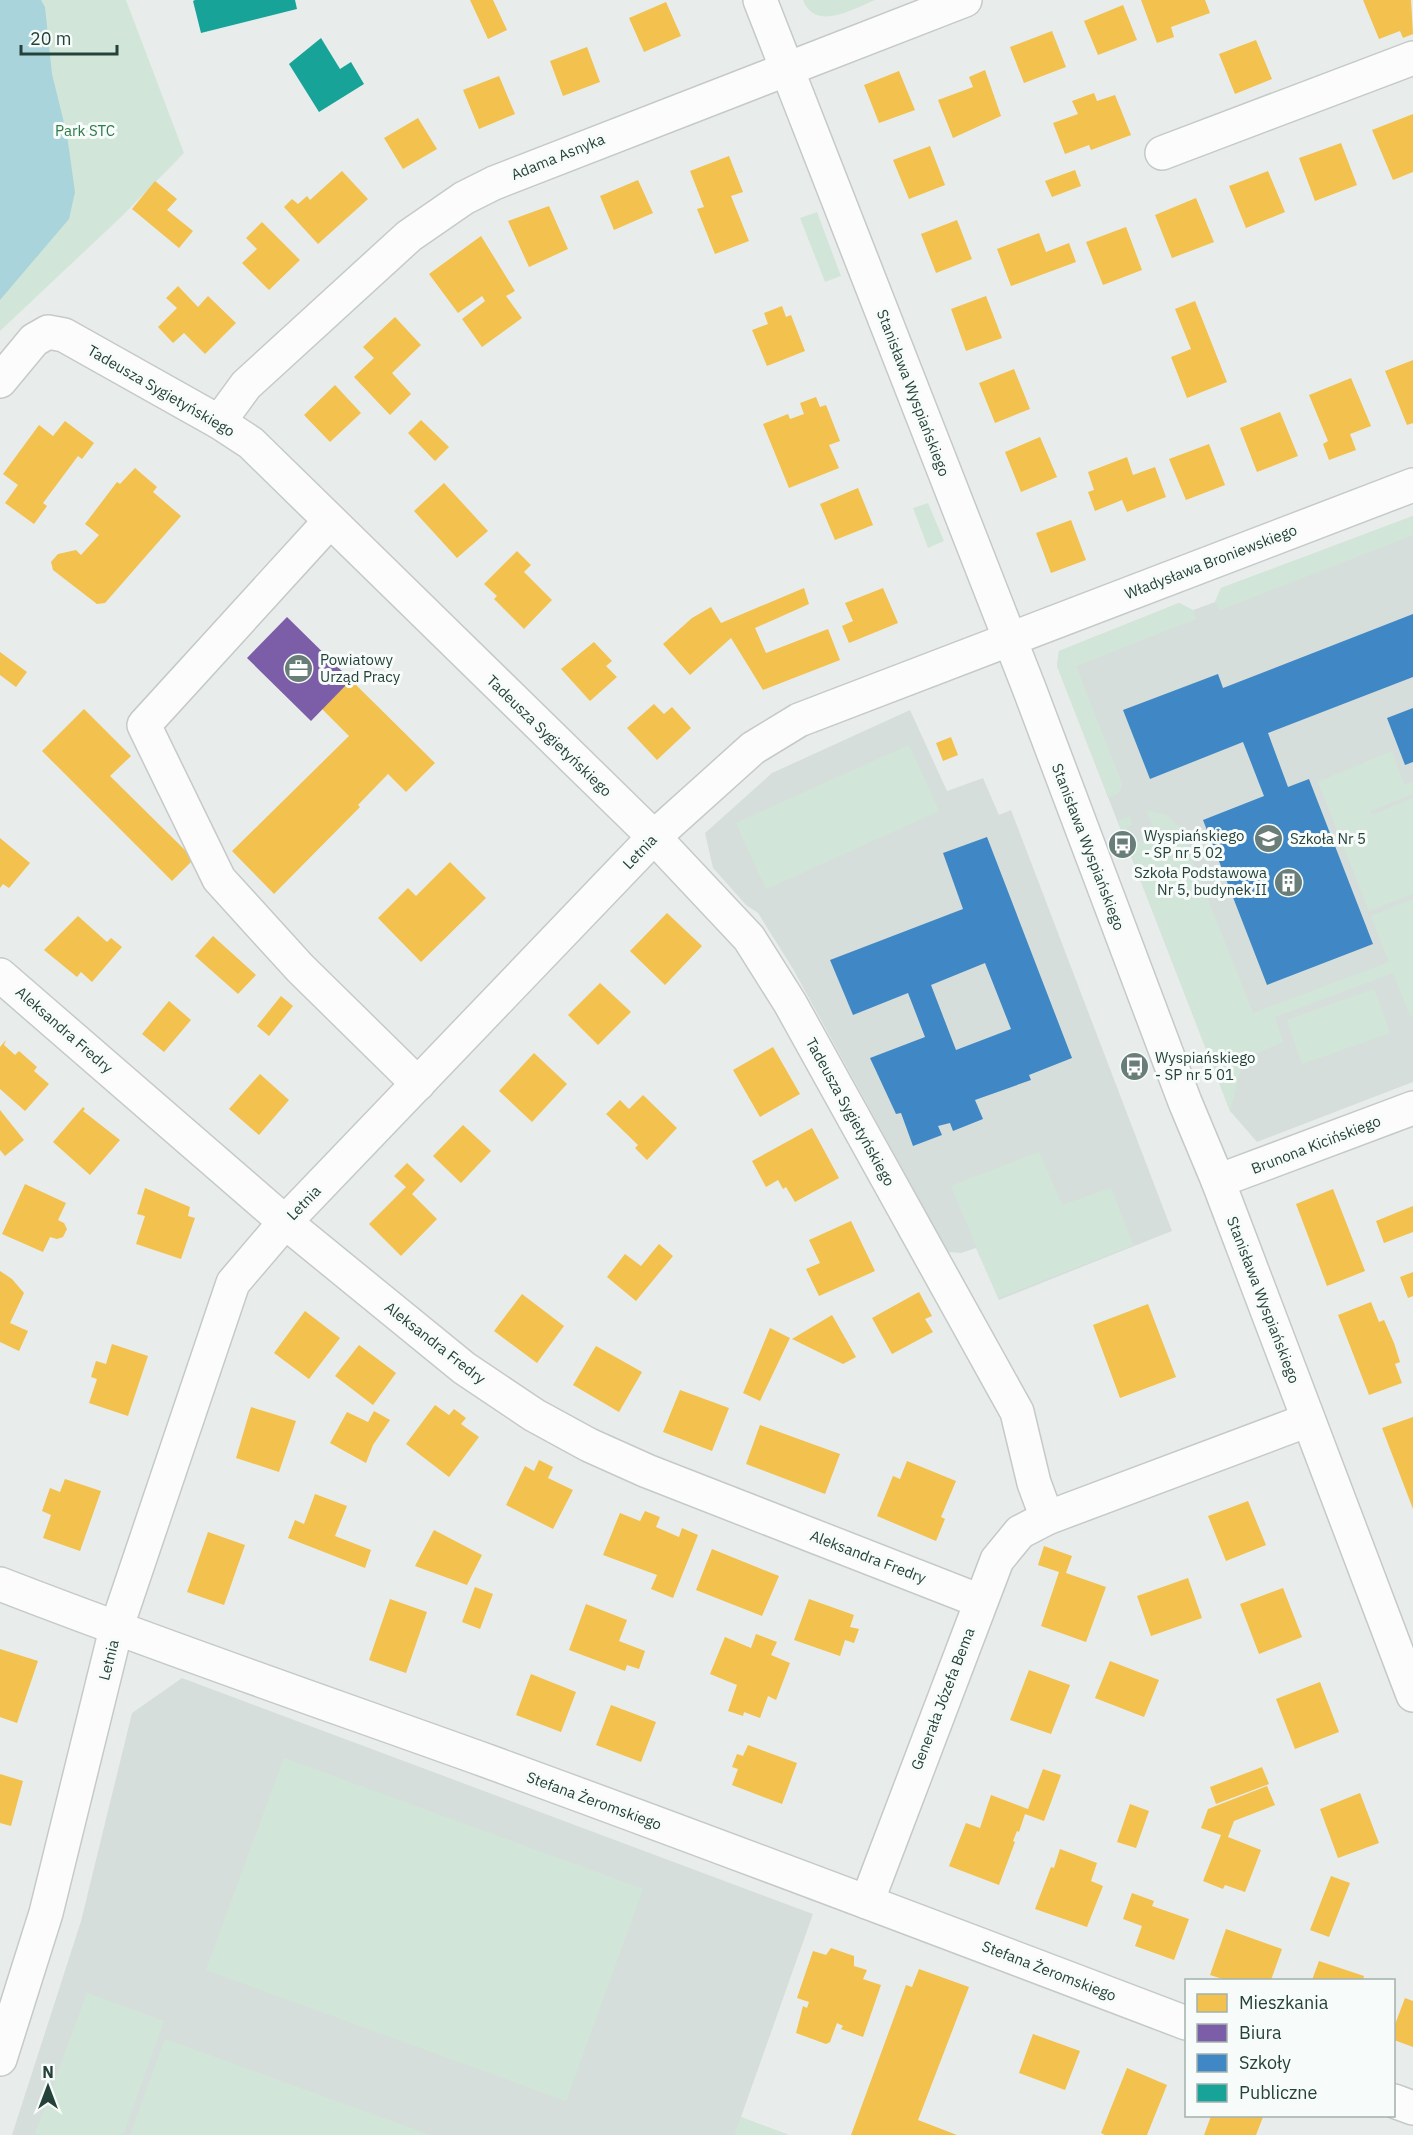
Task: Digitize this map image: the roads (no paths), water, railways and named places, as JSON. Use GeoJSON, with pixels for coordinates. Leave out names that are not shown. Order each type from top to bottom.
{"type":"FeatureCollection","features":[{"type":"Feature","properties":{"kind":"street","name":"Stanisława Wyspiańskiego"},"geometry":{"type":"LineString","coordinates":[[760,0],[1009,638],[1413,1695]]}},
{"type":"Feature","properties":{"kind":"street","name":"Adama Asnyka"},"geometry":{"type":"LineString","coordinates":[[219,422],[246,385],[374,267],[410,236],[464,198],[504,179],[965,0]]}},
{"type":"Feature","properties":{"kind":"street"},"geometry":{"type":"LineString","coordinates":[[1162,153],[1413,58]]}},
{"type":"Feature","properties":{"kind":"street","name":"Tadeusza Sygietyńskiego"},"geometry":{"type":"LineString","coordinates":[[0,381],[34,340],[48,332],[64,335],[219,422],[251,443],[654,837],[749,938],[790,1003],[1017,1412],[1034,1483],[1047,1518]]}},
{"type":"Feature","properties":{"kind":"street","name":"Władysława Broniewskiego"},"geometry":{"type":"LineString","coordinates":[[1009,638],[1413,485]]}},
{"type":"Feature","properties":{"kind":"street"},"geometry":{"type":"LineString","coordinates":[[330,521],[144,725],[219,879],[300,968],[418,1084]]}},
{"type":"Feature","properties":{"kind":"street","name":"Letnia"},"geometry":{"type":"LineString","coordinates":[[0,2059],[46,1914],[116,1629],[233,1283],[285,1222],[654,837],[753,748],[799,720],[1009,638]]}},
{"type":"Feature","properties":{"kind":"street","name":"Aleksandra Fredry"},"geometry":{"type":"LineString","coordinates":[[0,975],[285,1222],[464,1368],[534,1415],[646,1471],[980,1601]]}},
{"type":"Feature","properties":{"kind":"street","name":"Brunona Kicińskiego"},"geometry":{"type":"LineString","coordinates":[[1218,1181],[1413,1108]]}},
{"type":"Feature","properties":{"kind":"street","name":"Generała Józefa Bema"},"geometry":{"type":"LineString","coordinates":[[867,1902],[980,1601],[997,1560],[1020,1532],[1047,1518],[1308,1420]]}},
{"type":"Feature","properties":{"kind":"street","name":"Stefana Żeromskiego"},"geometry":{"type":"LineString","coordinates":[[0,1584],[116,1629],[490,1762],[1185,2023]]}},
{"type":"Feature","properties":{"kind":"street"},"geometry":{"type":"LineString","coordinates":[[1395,2101],[1413,2108]]}},
{"type":"Feature","properties":{"kind":"water"},"geometry":{"type":"Polygon","coordinates":[[[0,0],[41,0],[45,7],[52,74],[67,135],[75,192],[69,219],[0,300],[0,0]]]}},
{"type":"Feature","properties":{"kind":"place","name":"Powiatowy Urząd Pracy"},"geometry":{"type":"Point","coordinates":[299,669]}},
{"type":"Feature","properties":{"kind":"place","name":"Szkoła Nr 5"},"geometry":{"type":"Point","coordinates":[1269,839]}},
{"type":"Feature","properties":{"kind":"place","name":"Wyspiańskiego - SP nr 5 02"},"geometry":{"type":"Point","coordinates":[1123,845]}},
{"type":"Feature","properties":{"kind":"place","name":"Szkoła Podstawowa Nr 5, budynek II"},"geometry":{"type":"Point","coordinates":[1288,882]}},
{"type":"Feature","properties":{"kind":"place","name":"Wyspiańskiego - SP nr 5 01"},"geometry":{"type":"Point","coordinates":[1134,1067]}},
{"type":"Feature","properties":{"kind":"park label","name":"Park STC"},"geometry":{"type":"Point","coordinates":[85,131]}}]}
